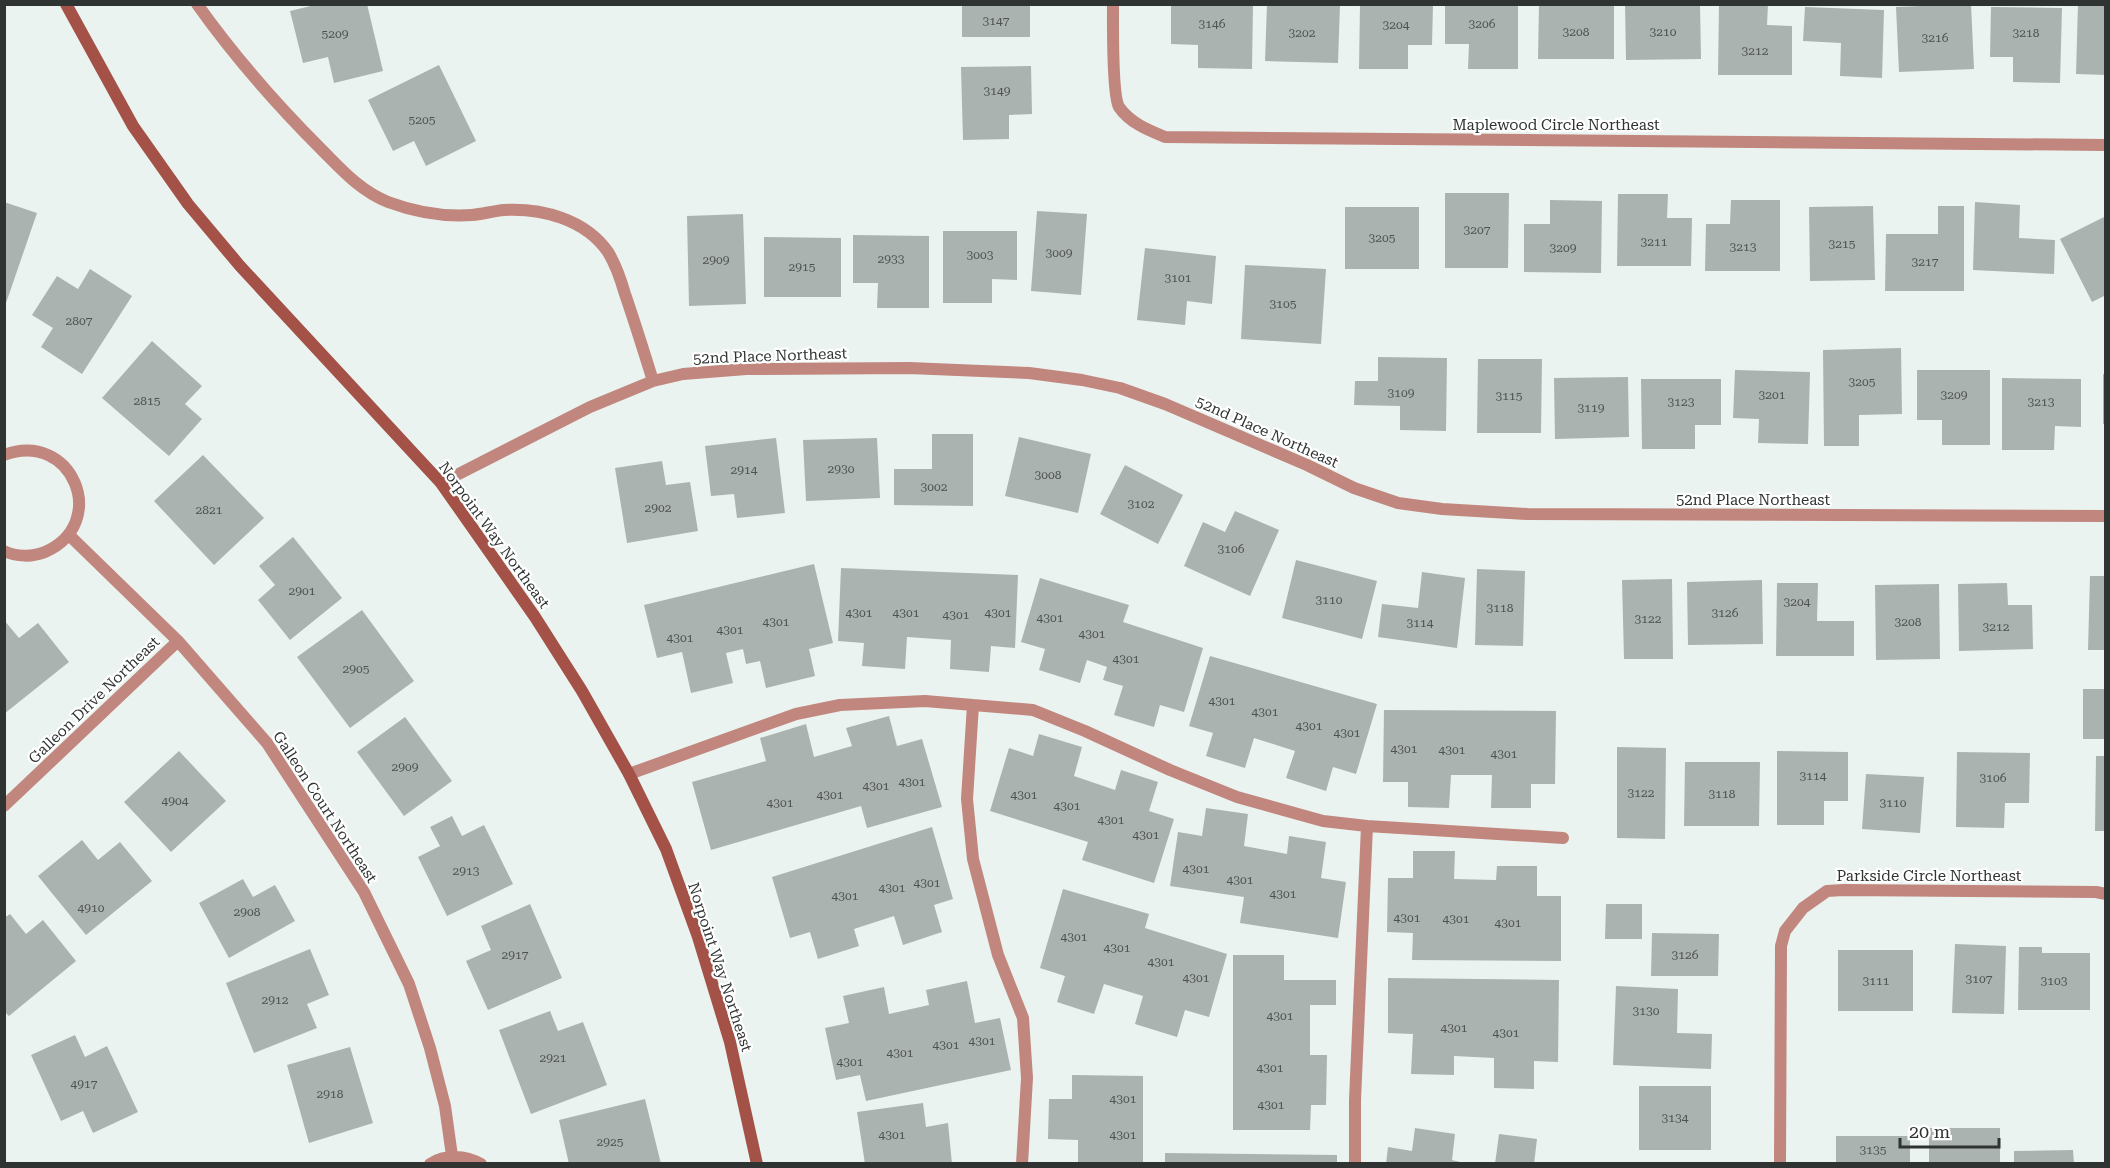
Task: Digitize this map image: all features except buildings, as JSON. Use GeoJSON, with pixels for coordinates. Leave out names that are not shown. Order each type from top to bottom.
{"type":"FeatureCollection","features":[{"type":"Feature","properties":{"kind":"street","name":"Norpoint Way Northeast"},"geometry":{"type":"LineString","coordinates":[[66,4],[133,126],[188,204],[240,266],[441,483],[535,617],[582,691],[629,774],[666,849],[698,937],[730,1042],[757,1164]]}},
{"type":"Feature","properties":{"kind":"street"},"geometry":{"type":"LineString","coordinates":[[197,4],[218,34],[288,117],[356,184],[387,201],[427,214],[473,215],[496,211],[537,210],[563,218],[591,235],[608,252],[618,273],[652,381]]}},
{"type":"Feature","properties":{"kind":"street","name":"Maplewood Circle Northeast"},"geometry":{"type":"LineString","coordinates":[[1113,4],[1114,64],[1118,106],[1140,127],[1165,137],[2106,145]]}},
{"type":"Feature","properties":{"kind":"street","name":"52nd Place Northeast"},"geometry":{"type":"LineString","coordinates":[[441,483],[590,407],[652,381],[683,374],[746,369],[898,368],[1029,373],[1120,388],[1165,404],[1365,492],[1398,503],[1442,509],[1538,514],[2106,516]]}},
{"type":"Feature","properties":{"kind":"street"},"geometry":{"type":"LineString","coordinates":[[4,455],[17,450],[35,450],[52,456],[67,468],[76,483],[80,501],[77,519],[69,535],[56,547],[41,554],[24,556],[4,551]]}},
{"type":"Feature","properties":{"kind":"street","name":"Galleon Court Northeast"},"geometry":{"type":"LineString","coordinates":[[69,535],[178,641],[267,743],[364,892],[413,995],[445,1106],[452,1156]]}},
{"type":"Feature","properties":{"kind":"street","name":"Galleon Drive Northeast"},"geometry":{"type":"LineString","coordinates":[[4,806],[178,641]]}},
{"type":"Feature","properties":{"kind":"street"},"geometry":{"type":"LineString","coordinates":[[629,774],[796,714],[840,705],[884,702],[973,705],[1033,710],[1237,797],[1323,821],[1367,826],[1563,838]]}},
{"type":"Feature","properties":{"kind":"street"},"geometry":{"type":"LineString","coordinates":[[973,705],[968,799],[973,859],[998,955],[1023,1018],[1027,1078],[1022,1164]]}},
{"type":"Feature","properties":{"kind":"street"},"geometry":{"type":"LineString","coordinates":[[1355,1164],[1355,1100],[1367,826]]}},
{"type":"Feature","properties":{"kind":"street","name":"Parkside Circle Northeast"},"geometry":{"type":"LineString","coordinates":[[1780,1164],[1781,946],[1785,931],[1803,908],[1827,891],[1842,890],[2106,894]]}},
{"type":"Feature","properties":{"kind":"street"},"geometry":{"type":"LineString","coordinates":[[430,1164],[452,1156],[471,1158],[481,1164]]}}]}
